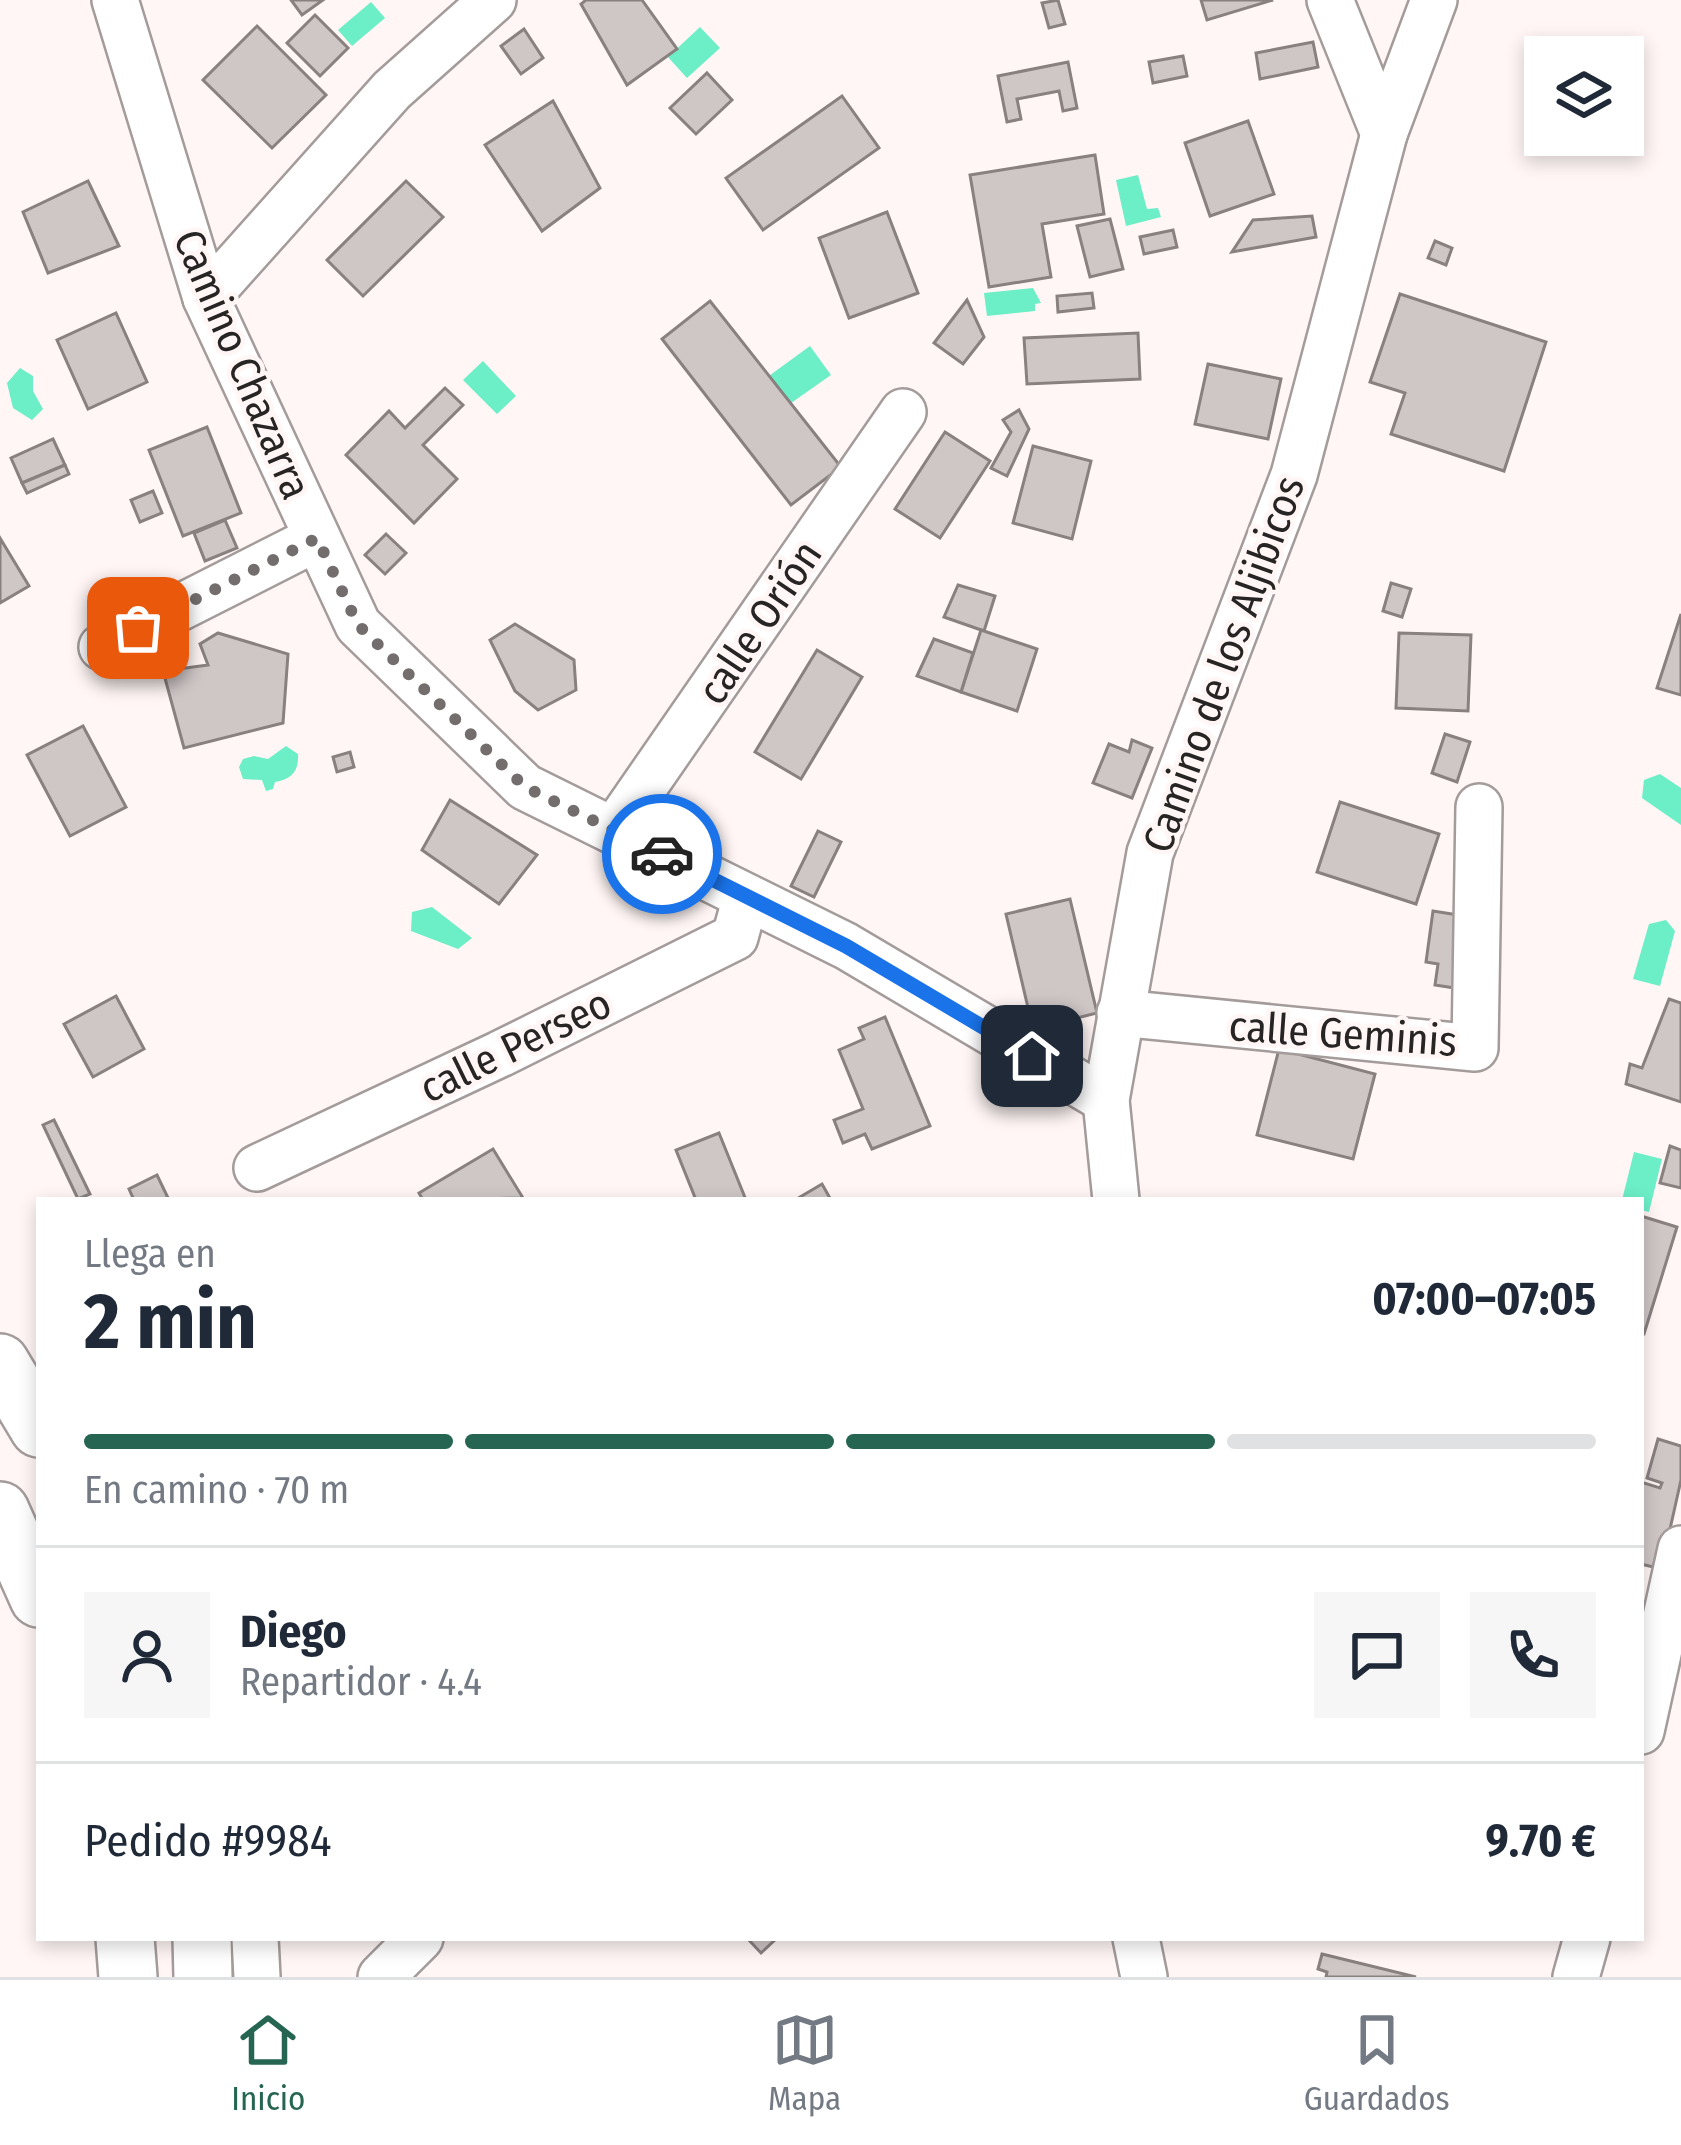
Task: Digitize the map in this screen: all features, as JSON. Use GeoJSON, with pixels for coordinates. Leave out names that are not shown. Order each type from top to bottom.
{"type":"FeatureCollection","features":[{"type":"Feature","properties":{"kind":"main road"},"geometry":{"type":"LineString","coordinates":[[0,1363],[36,1423]]}},
{"type":"Feature","properties":{"kind":"main road"},"geometry":{"type":"LineString","coordinates":[[0,1511],[36,1591]]}},
{"type":"Feature","properties":{"kind":"main road"},"geometry":{"type":"LineString","coordinates":[[125,1941],[128,1977]]}},
{"type":"Feature","properties":{"kind":"main road"},"geometry":{"type":"LineString","coordinates":[[202,1941],[203,1977]]}},
{"type":"Feature","properties":{"kind":"street","name":"Camino Chazarra"},"geometry":{"type":"LineString","coordinates":[[115,0],[206,298],[358,625],[525,787],[846,946],[1106,1100]]}},
{"type":"Feature","properties":{"kind":"street"},"geometry":{"type":"LineString","coordinates":[[206,298],[392,90],[493,0]]}},
{"type":"Feature","properties":{"kind":"street"},"geometry":{"type":"LineString","coordinates":[[1330,0],[1384,134]]}},
{"type":"Feature","properties":{"kind":"street","name":"Camino de los Aljibicos"},"geometry":{"type":"LineString","coordinates":[[1116,1197],[1106,1100],[1150,853],[1294,475],[1384,134],[1434,0]]}},
{"type":"Feature","properties":{"kind":"street","name":"calle Orión"},"geometry":{"type":"LineString","coordinates":[[614,830],[903,412]]}},
{"type":"Feature","properties":{"kind":"street"},"geometry":{"type":"LineString","coordinates":[[102,646],[317,538]]}},
{"type":"Feature","properties":{"kind":"street","name":"calle Geminis"},"geometry":{"type":"LineString","coordinates":[[1120,1013],[1475,1048],[1479,807]]}},
{"type":"Feature","properties":{"kind":"street","name":"calle Perseo"},"geometry":{"type":"LineString","coordinates":[[257,1168],[735,937],[746,897]]}},
{"type":"Feature","properties":{"kind":"street"},"geometry":{"type":"LineString","coordinates":[[1644,1723],[1669,1654],[1681,1549]]}},
{"type":"Feature","properties":{"kind":"street"},"geometry":{"type":"LineString","coordinates":[[255,1941],[257,1977]]}},
{"type":"Feature","properties":{"kind":"street"},"geometry":{"type":"LineString","coordinates":[[381,1977],[417,1941]]}},
{"type":"Feature","properties":{"kind":"street"},"geometry":{"type":"LineString","coordinates":[[1137,1941],[1144,1977]]}},
{"type":"Feature","properties":{"kind":"street"},"geometry":{"type":"LineString","coordinates":[[1576,1977],[1586,1941]]}},
{"type":"Feature","properties":{"kind":"shaded area"},"geometry":{"type":"Polygon","coordinates":[[[371,2],[385,18],[352,46],[338,30],[371,2]]]}},
{"type":"Feature","properties":{"kind":"shaded area"},"geometry":{"type":"Polygon","coordinates":[[[700,27],[720,48],[687,78],[668,57],[700,27]]]}},
{"type":"Feature","properties":{"kind":"shaded area"},"geometry":{"type":"Polygon","coordinates":[[[1138,175],[1147,209],[1158,208],[1161,217],[1126,226],[1116,180],[1138,175]]]}},
{"type":"Feature","properties":{"kind":"shaded area"},"geometry":{"type":"Polygon","coordinates":[[[1033,288],[1041,303],[1035,304],[1035,311],[987,316],[984,293],[1033,288]]]}},
{"type":"Feature","properties":{"kind":"shaded area"},"geometry":{"type":"Polygon","coordinates":[[[810,346],[831,375],[784,408],[762,381],[810,346]]]}},
{"type":"Feature","properties":{"kind":"shaded area"},"geometry":{"type":"Polygon","coordinates":[[[483,361],[516,396],[497,414],[463,380],[483,361]]]}},
{"type":"Feature","properties":{"kind":"shaded area"},"geometry":{"type":"Polygon","coordinates":[[[20,368],[33,376],[33,391],[43,409],[32,420],[13,408],[7,383],[20,368]]]}},
{"type":"Feature","properties":{"kind":"shaded area"},"geometry":{"type":"Polygon","coordinates":[[[286,746],[298,754],[290,776],[266,791],[262,780],[243,779],[239,767],[243,759],[268,759],[286,746]]]}},
{"type":"Feature","properties":{"kind":"shaded area"},"geometry":{"type":"Polygon","coordinates":[[[1660,774],[1681,788],[1681,825],[1642,798],[1644,780],[1660,774]]]}},
{"type":"Feature","properties":{"kind":"shaded area"},"geometry":{"type":"Polygon","coordinates":[[[432,907],[472,938],[458,949],[411,931],[412,912],[432,907]]]}},
{"type":"Feature","properties":{"kind":"shaded area"},"geometry":{"type":"Polygon","coordinates":[[[1666,920],[1675,931],[1660,986],[1633,979],[1649,924],[1666,920]]]}},
{"type":"Feature","properties":{"kind":"shaded area"},"geometry":{"type":"Polygon","coordinates":[[[1634,1152],[1662,1159],[1649,1212],[1644,1211],[1644,1197],[1623,1197],[1634,1152]]]}},
{"type":"Feature","properties":{"kind":"building"},"geometry":{"type":"Polygon","coordinates":[[[291,0],[323,0],[302,15],[291,0]]]}},
{"type":"Feature","properties":{"kind":"building"},"geometry":{"type":"Polygon","coordinates":[[[586,0],[642,0],[677,49],[627,85],[581,4],[586,0]]]}},
{"type":"Feature","properties":{"kind":"building"},"geometry":{"type":"Polygon","coordinates":[[[1058,0],[1065,24],[1049,28],[1042,3],[1058,0]]]}},
{"type":"Feature","properties":{"kind":"building"},"geometry":{"type":"Polygon","coordinates":[[[1201,0],[1273,0],[1207,20],[1201,0]]]}},
{"type":"Feature","properties":{"kind":"building"},"geometry":{"type":"Polygon","coordinates":[[[315,15],[348,48],[320,76],[287,43],[315,15]]]}},
{"type":"Feature","properties":{"kind":"building"},"geometry":{"type":"Polygon","coordinates":[[[257,26],[326,95],[272,148],[203,80],[257,26]]]}},
{"type":"Feature","properties":{"kind":"building"},"geometry":{"type":"Polygon","coordinates":[[[524,29],[543,58],[521,74],[501,46],[524,29]]]}},
{"type":"Feature","properties":{"kind":"building"},"geometry":{"type":"Polygon","coordinates":[[[1313,42],[1318,67],[1260,79],[1256,53],[1313,42]]]}},
{"type":"Feature","properties":{"kind":"building"},"geometry":{"type":"Polygon","coordinates":[[[1183,56],[1187,76],[1153,83],[1149,62],[1183,56]]]}},
{"type":"Feature","properties":{"kind":"building"},"geometry":{"type":"Polygon","coordinates":[[[1068,62],[1077,108],[1063,111],[1059,91],[1017,99],[1021,119],[1007,122],[998,76],[1068,62]]]}},
{"type":"Feature","properties":{"kind":"building"},"geometry":{"type":"Polygon","coordinates":[[[707,73],[732,100],[696,134],[670,108],[707,73]]]}},
{"type":"Feature","properties":{"kind":"building"},"geometry":{"type":"Polygon","coordinates":[[[842,96],[879,148],[763,230],[726,178],[842,96]]]}},
{"type":"Feature","properties":{"kind":"building"},"geometry":{"type":"Polygon","coordinates":[[[553,101],[600,188],[542,231],[485,145],[553,101]]]}},
{"type":"Feature","properties":{"kind":"building"},"geometry":{"type":"Polygon","coordinates":[[[1248,121],[1274,194],[1210,216],[1185,143],[1248,121]]]}},
{"type":"Feature","properties":{"kind":"building"},"geometry":{"type":"Polygon","coordinates":[[[1095,155],[1104,214],[1042,224],[1051,277],[989,287],[970,175],[1095,155]]]}},
{"type":"Feature","properties":{"kind":"building"},"geometry":{"type":"Polygon","coordinates":[[[88,181],[119,246],[48,273],[23,212],[88,181]]]}},
{"type":"Feature","properties":{"kind":"building"},"geometry":{"type":"Polygon","coordinates":[[[406,181],[443,217],[363,296],[327,260],[406,181]]]}},
{"type":"Feature","properties":{"kind":"building"},"geometry":{"type":"Polygon","coordinates":[[[887,212],[918,293],[849,318],[819,238],[887,212]]]}},
{"type":"Feature","properties":{"kind":"building"},"geometry":{"type":"Polygon","coordinates":[[[1312,216],[1316,237],[1232,252],[1253,220],[1312,216]]]}},
{"type":"Feature","properties":{"kind":"building"},"geometry":{"type":"Polygon","coordinates":[[[1110,219],[1123,269],[1090,277],[1077,226],[1110,219]]]}},
{"type":"Feature","properties":{"kind":"building"},"geometry":{"type":"Polygon","coordinates":[[[1173,230],[1177,247],[1144,254],[1140,237],[1173,230]]]}},
{"type":"Feature","properties":{"kind":"building"},"geometry":{"type":"Polygon","coordinates":[[[1435,241],[1452,248],[1446,265],[1428,258],[1435,241]]]}},
{"type":"Feature","properties":{"kind":"building"},"geometry":{"type":"Polygon","coordinates":[[[1092,293],[1094,308],[1058,312],[1057,296],[1092,293]]]}},
{"type":"Feature","properties":{"kind":"building"},"geometry":{"type":"Polygon","coordinates":[[[1400,294],[1546,342],[1504,471],[1391,434],[1405,393],[1370,382],[1400,294]]]}},
{"type":"Feature","properties":{"kind":"building"},"geometry":{"type":"Polygon","coordinates":[[[967,300],[984,337],[963,364],[934,343],[967,300]]]}},
{"type":"Feature","properties":{"kind":"building"},"geometry":{"type":"Polygon","coordinates":[[[710,301],[841,467],[791,505],[662,339],[710,301]]]}},
{"type":"Feature","properties":{"kind":"building"},"geometry":{"type":"Polygon","coordinates":[[[116,313],[147,382],[88,409],[57,340],[116,313]]]}},
{"type":"Feature","properties":{"kind":"building"},"geometry":{"type":"Polygon","coordinates":[[[1138,333],[1140,379],[1027,384],[1024,338],[1138,333]]]}},
{"type":"Feature","properties":{"kind":"building"},"geometry":{"type":"Polygon","coordinates":[[[1208,364],[1281,379],[1268,439],[1195,424],[1208,364]]]}},
{"type":"Feature","properties":{"kind":"building"},"geometry":{"type":"Polygon","coordinates":[[[445,388],[463,405],[423,445],[457,479],[414,523],[346,455],[389,411],[405,428],[445,388]]]}},
{"type":"Feature","properties":{"kind":"building"},"geometry":{"type":"Polygon","coordinates":[[[1019,410],[1029,429],[1007,476],[991,468],[1011,432],[1003,420],[1019,410]]]}},
{"type":"Feature","properties":{"kind":"building"},"geometry":{"type":"Polygon","coordinates":[[[207,427],[241,513],[183,536],[149,450],[207,427]]]}},
{"type":"Feature","properties":{"kind":"building"},"geometry":{"type":"Polygon","coordinates":[[[945,432],[990,461],[940,538],[895,509],[945,432]]]}},
{"type":"Feature","properties":{"kind":"building"},"geometry":{"type":"Polygon","coordinates":[[[53,439],[65,465],[22,483],[11,458],[53,439]]]}},
{"type":"Feature","properties":{"kind":"building"},"geometry":{"type":"Polygon","coordinates":[[[1033,446],[1091,461],[1072,539],[1013,523],[1033,446]]]}},
{"type":"Feature","properties":{"kind":"building"},"geometry":{"type":"Polygon","coordinates":[[[65,465],[69,474],[27,493],[22,483],[65,465]]]}},
{"type":"Feature","properties":{"kind":"building"},"geometry":{"type":"Polygon","coordinates":[[[153,491],[162,513],[140,522],[131,500],[153,491]]]}},
{"type":"Feature","properties":{"kind":"building"},"geometry":{"type":"Polygon","coordinates":[[[225,520],[237,548],[205,561],[194,533],[225,520]]]}},
{"type":"Feature","properties":{"kind":"building"},"geometry":{"type":"Polygon","coordinates":[[[386,534],[406,553],[385,574],[365,555],[386,534]]]}},
{"type":"Feature","properties":{"kind":"building"},"geometry":{"type":"Polygon","coordinates":[[[0,538],[29,586],[0,603],[0,538]]]}},
{"type":"Feature","properties":{"kind":"building"},"geometry":{"type":"Polygon","coordinates":[[[1391,583],[1411,589],[1402,617],[1383,611],[1391,583]]]}},
{"type":"Feature","properties":{"kind":"building"},"geometry":{"type":"Polygon","coordinates":[[[958,585],[995,596],[984,631],[944,617],[958,585]]]}},
{"type":"Feature","properties":{"kind":"building"},"geometry":{"type":"Polygon","coordinates":[[[1681,614],[1681,695],[1657,688],[1681,614]]]}},
{"type":"Feature","properties":{"kind":"building"},"geometry":{"type":"Polygon","coordinates":[[[515,624],[574,660],[576,690],[538,710],[515,691],[490,640],[515,624]]]}},
{"type":"Feature","properties":{"kind":"building"},"geometry":{"type":"Polygon","coordinates":[[[981,630],[1037,649],[1017,711],[961,692],[981,630]]]}},
{"type":"Feature","properties":{"kind":"building"},"geometry":{"type":"Polygon","coordinates":[[[218,633],[288,654],[283,723],[184,748],[163,671],[208,665],[200,644],[218,633]]]}},
{"type":"Feature","properties":{"kind":"building"},"geometry":{"type":"Polygon","coordinates":[[[1399,633],[1471,635],[1468,711],[1396,708],[1399,633]]]}},
{"type":"Feature","properties":{"kind":"building"},"geometry":{"type":"Polygon","coordinates":[[[934,639],[973,653],[961,692],[917,676],[934,639]]]}},
{"type":"Feature","properties":{"kind":"building"},"geometry":{"type":"Polygon","coordinates":[[[817,650],[862,677],[801,779],[755,752],[817,650]]]}},
{"type":"Feature","properties":{"kind":"building"},"geometry":{"type":"Polygon","coordinates":[[[83,726],[126,807],[70,836],[27,755],[83,726]]]}},
{"type":"Feature","properties":{"kind":"building"},"geometry":{"type":"Polygon","coordinates":[[[1445,734],[1470,742],[1457,782],[1432,773],[1445,734]]]}},
{"type":"Feature","properties":{"kind":"building"},"geometry":{"type":"Polygon","coordinates":[[[1132,740],[1152,748],[1132,798],[1093,783],[1109,744],[1129,752],[1132,740]]]}},
{"type":"Feature","properties":{"kind":"building"},"geometry":{"type":"Polygon","coordinates":[[[350,752],[354,767],[337,772],[333,757],[350,752]]]}},
{"type":"Feature","properties":{"kind":"building"},"geometry":{"type":"Polygon","coordinates":[[[450,800],[537,855],[499,904],[422,850],[450,800]]]}},
{"type":"Feature","properties":{"kind":"building"},"geometry":{"type":"Polygon","coordinates":[[[1340,802],[1439,834],[1416,904],[1317,872],[1340,802]]]}},
{"type":"Feature","properties":{"kind":"building"},"geometry":{"type":"Polygon","coordinates":[[[818,831],[841,842],[814,897],[791,886],[818,831]]]}},
{"type":"Feature","properties":{"kind":"building"},"geometry":{"type":"Polygon","coordinates":[[[1070,899],[1097,1013],[1033,1029],[1006,914],[1070,899]]]}},
{"type":"Feature","properties":{"kind":"building"},"geometry":{"type":"Polygon","coordinates":[[[1433,911],[1471,917],[1467,990],[1435,985],[1438,964],[1426,962],[1433,911]]]}},
{"type":"Feature","properties":{"kind":"building"},"geometry":{"type":"Polygon","coordinates":[[[116,996],[144,1049],[93,1077],[64,1024],[116,996]]]}},
{"type":"Feature","properties":{"kind":"building"},"geometry":{"type":"Polygon","coordinates":[[[1669,999],[1681,1003],[1681,1102],[1626,1084],[1630,1064],[1642,1068],[1669,999]]]}},
{"type":"Feature","properties":{"kind":"building"},"geometry":{"type":"Polygon","coordinates":[[[885,1017],[930,1126],[872,1149],[865,1134],[843,1143],[834,1120],[863,1109],[839,1050],[864,1039],[859,1028],[885,1017]]]}},
{"type":"Feature","properties":{"kind":"building"},"geometry":{"type":"Polygon","coordinates":[[[1279,1049],[1375,1074],[1353,1159],[1257,1135],[1279,1049]]]}},
{"type":"Feature","properties":{"kind":"building"},"geometry":{"type":"Polygon","coordinates":[[[54,1120],[90,1194],[77,1197],[43,1125],[54,1120]]]}},
{"type":"Feature","properties":{"kind":"building"},"geometry":{"type":"Polygon","coordinates":[[[719,1133],[745,1197],[695,1197],[676,1150],[719,1133]]]}},
{"type":"Feature","properties":{"kind":"building"},"geometry":{"type":"Polygon","coordinates":[[[1670,1146],[1681,1150],[1681,1188],[1660,1183],[1670,1146]]]}},
{"type":"Feature","properties":{"kind":"building"},"geometry":{"type":"Polygon","coordinates":[[[493,1149],[522,1197],[421,1197],[419,1193],[493,1149]]]}},
{"type":"Feature","properties":{"kind":"building"},"geometry":{"type":"Polygon","coordinates":[[[157,1175],[168,1197],[133,1197],[129,1189],[157,1175]]]}},
{"type":"Feature","properties":{"kind":"building"},"geometry":{"type":"Polygon","coordinates":[[[822,1184],[829,1197],[800,1197],[822,1184]]]}},
{"type":"Feature","properties":{"kind":"building"},"geometry":{"type":"Polygon","coordinates":[[[1644,1217],[1677,1227],[1644,1334],[1644,1217]]]}},
{"type":"Feature","properties":{"kind":"building"},"geometry":{"type":"Polygon","coordinates":[[[1658,1439],[1681,1446],[1681,1480],[1668,1538],[1664,1535],[1653,1567],[1644,1565],[1644,1483],[1660,1488],[1662,1483],[1647,1478],[1658,1439]]]}},
{"type":"Feature","properties":{"kind":"building"},"geometry":{"type":"Polygon","coordinates":[[[750,1941],[774,1941],[761,1953],[750,1941]]]}},
{"type":"Feature","properties":{"kind":"building"},"geometry":{"type":"Polygon","coordinates":[[[1322,1954],[1416,1977],[1326,1977],[1327,1972],[1318,1969],[1322,1954]]]}},
{"type":"Feature","properties":{"kind":"way so far"},"geometry":{"type":"LineString","coordinates":[[138,628],[317,538],[358,625],[525,787],[662,854]]}},
{"type":"Feature","properties":{"kind":"route"},"geometry":{"type":"LineString","coordinates":[[662,854],[846,946],[1032,1056]]}}]}
